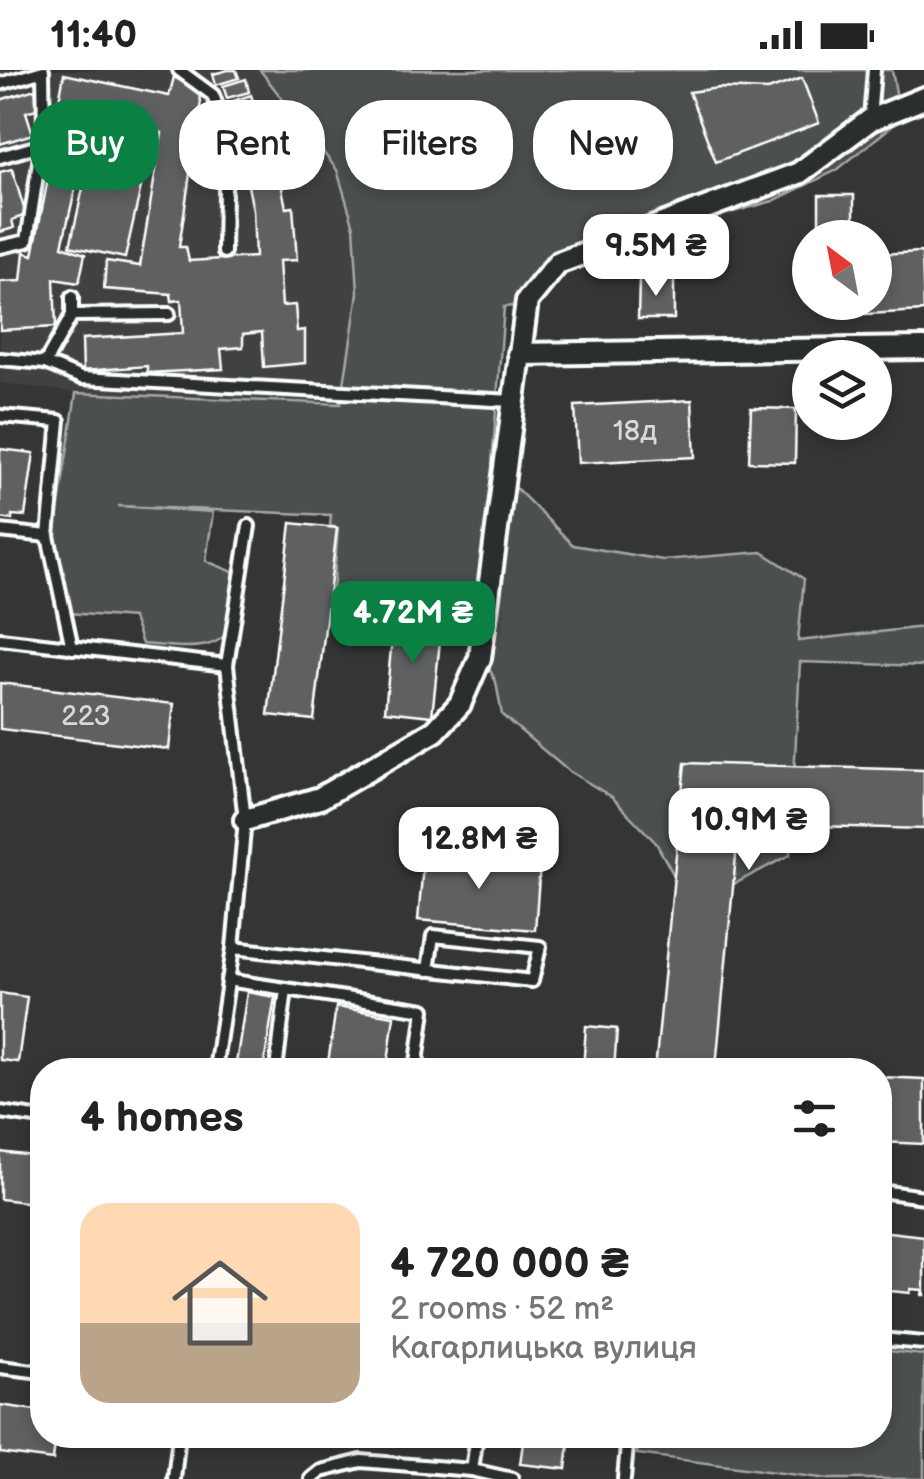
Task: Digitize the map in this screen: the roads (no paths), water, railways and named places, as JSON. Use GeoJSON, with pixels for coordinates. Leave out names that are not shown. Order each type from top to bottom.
{"type":"FeatureCollection","features":[{"type":"Feature","properties":{"kind":"street"},"geometry":{"type":"LineString","coordinates":[[245,820],[320,798],[436,731],[460,704],[480,658],[526,302],[558,264],[799,173],[870,120],[924,98]]}},
{"type":"Feature","properties":{"kind":"street"},"geometry":{"type":"LineString","coordinates":[[519,354],[924,348]]}},
{"type":"Feature","properties":{"kind":"lane"},"geometry":{"type":"LineString","coordinates":[[0,84],[44,70],[44,100]]}},
{"type":"Feature","properties":{"kind":"lane"},"geometry":{"type":"LineString","coordinates":[[178,70],[214,94],[226,132],[224,252]]}},
{"type":"Feature","properties":{"kind":"lane"},"geometry":{"type":"LineString","coordinates":[[870,120],[874,70]]}},
{"type":"Feature","properties":{"kind":"lane"},"geometry":{"type":"LineString","coordinates":[[0,158],[30,149]]}},
{"type":"Feature","properties":{"kind":"lane"},"geometry":{"type":"LineString","coordinates":[[0,247],[27,241],[35,190]]}},
{"type":"Feature","properties":{"kind":"lane"},"geometry":{"type":"LineString","coordinates":[[45,363],[72,315],[72,298]]}},
{"type":"Feature","properties":{"kind":"lane"},"geometry":{"type":"LineString","coordinates":[[72,315],[169,314]]}},
{"type":"Feature","properties":{"kind":"lane"},"geometry":{"type":"LineString","coordinates":[[0,359],[45,363],[80,378],[513,400]]}},
{"type":"Feature","properties":{"kind":"lane"},"geometry":{"type":"LineString","coordinates":[[0,416],[59,421],[48,536],[72,648]]}},
{"type":"Feature","properties":{"kind":"lane"},"geometry":{"type":"LineString","coordinates":[[217,1058],[233,948],[245,820],[227,665],[249,526]]}},
{"type":"Feature","properties":{"kind":"lane"},"geometry":{"type":"LineString","coordinates":[[0,530],[48,536]]}},
{"type":"Feature","properties":{"kind":"lane"},"geometry":{"type":"LineString","coordinates":[[0,639],[227,665]]}},
{"type":"Feature","properties":{"kind":"lane"},"geometry":{"type":"LineString","coordinates":[[233,948],[428,970],[532,981],[540,947],[433,936],[428,970]]}},
{"type":"Feature","properties":{"kind":"lane"},"geometry":{"type":"LineString","coordinates":[[227,980],[424,1010],[418,1058]]}},
{"type":"Feature","properties":{"kind":"lane"},"geometry":{"type":"LineString","coordinates":[[277,1058],[286,989]]}},
{"type":"Feature","properties":{"kind":"lane"},"geometry":{"type":"LineString","coordinates":[[0,1112],[30,1116]]}},
{"type":"Feature","properties":{"kind":"lane"},"geometry":{"type":"LineString","coordinates":[[892,1193],[924,1197]]}},
{"type":"Feature","properties":{"kind":"lane"},"geometry":{"type":"LineString","coordinates":[[892,1340],[924,1344]]}},
{"type":"Feature","properties":{"kind":"lane"},"geometry":{"type":"LineString","coordinates":[[0,1367],[30,1371]]}},
{"type":"Feature","properties":{"kind":"lane"},"geometry":{"type":"LineString","coordinates":[[174,1479],[178,1448]]}},
{"type":"Feature","properties":{"kind":"lane"},"geometry":{"type":"LineString","coordinates":[[472,1470],[475,1448]]}},
{"type":"Feature","properties":{"kind":"lane"},"geometry":{"type":"LineString","coordinates":[[624,1479],[627,1448]]}},
{"type":"Feature","properties":{"kind":"lane"},"geometry":{"type":"LineString","coordinates":[[311,1479],[322,1471],[360,1462],[472,1470],[512,1479]]}}]}
